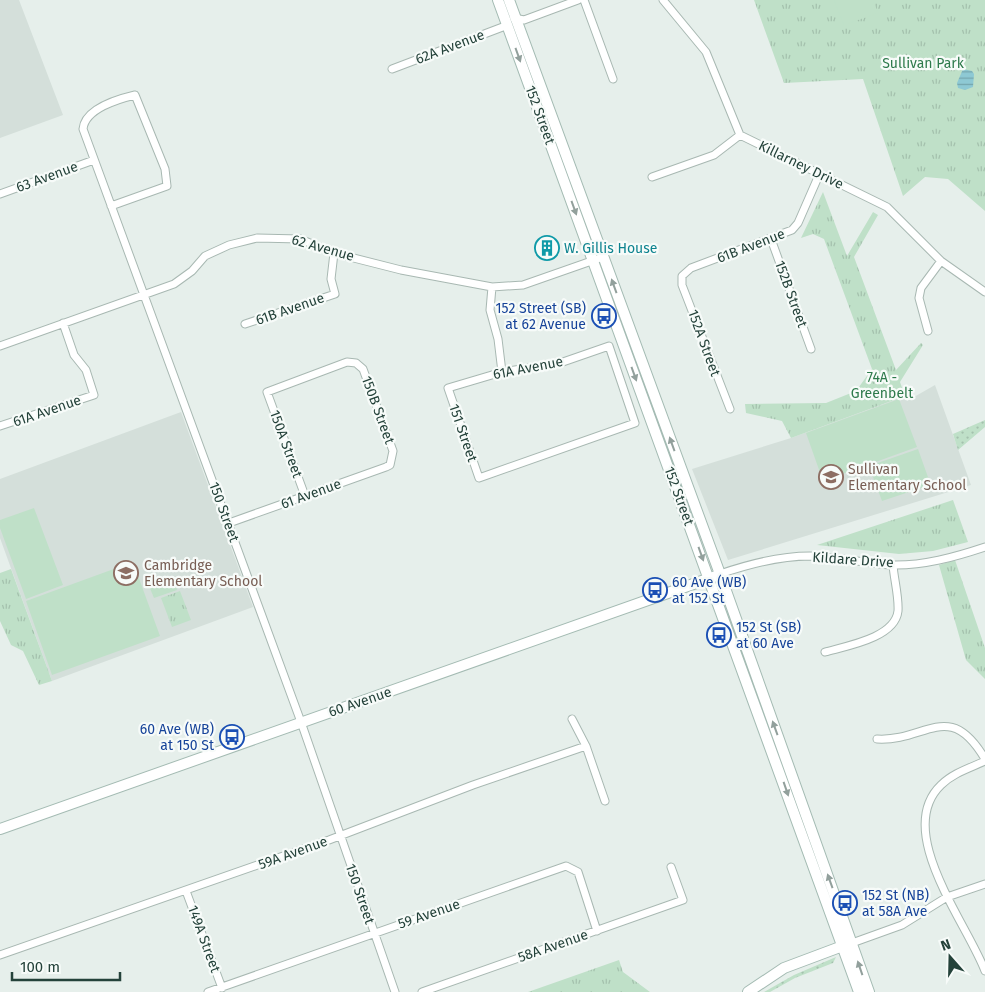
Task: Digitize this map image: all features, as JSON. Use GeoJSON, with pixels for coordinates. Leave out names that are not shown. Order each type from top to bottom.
{"type":"FeatureCollection","features":[{"type":"Feature","properties":{"kind":"main road","name":"152 Street"},"geometry":{"type":"LineString","coordinates":[[509,0],[512,22],[592,260],[847,944],[869,992]]}},
{"type":"Feature","properties":{"kind":"main road","name":"152 Street"},"geometry":{"type":"LineString","coordinates":[[500,5],[512,22],[603,256],[720,574],[847,944],[859,992]]}},
{"type":"Feature","properties":{"kind":"main road","name":"60 Avenue"},"geometry":{"type":"LineString","coordinates":[[0,829],[720,574]]}},
{"type":"Feature","properties":{"kind":"main road"},"geometry":{"type":"LineString","coordinates":[[748,992],[784,968],[847,944]]}},
{"type":"Feature","properties":{"kind":"street","name":"62A Avenue"},"geometry":{"type":"LineString","coordinates":[[392,69],[512,22],[524,20],[578,0]]}},
{"type":"Feature","properties":{"kind":"street"},"geometry":{"type":"LineString","coordinates":[[584,0],[613,79]]}},
{"type":"Feature","properties":{"kind":"street"},"geometry":{"type":"LineString","coordinates":[[652,177],[714,154],[740,135],[706,52],[663,0]]}},
{"type":"Feature","properties":{"kind":"street","name":"150 Street"},"geometry":{"type":"LineString","coordinates":[[111,206],[167,186],[165,169],[134,94],[86,118],[83,129],[111,206],[145,294],[302,722],[340,836],[396,992]]}},
{"type":"Feature","properties":{"kind":"street","name":"Killarney Drive"},"geometry":{"type":"LineString","coordinates":[[740,135],[887,207],[941,261],[985,292]]}},
{"type":"Feature","properties":{"kind":"street","name":"63 Avenue"},"geometry":{"type":"LineString","coordinates":[[0,194],[94,160]]}},
{"type":"Feature","properties":{"kind":"street","name":"61B Avenue"},"geometry":{"type":"LineString","coordinates":[[682,276],[691,268],[788,232],[795,226],[819,174]]}},
{"type":"Feature","properties":{"kind":"street","name":"62 Avenue"},"geometry":{"type":"LineString","coordinates":[[0,346],[180,280],[205,256],[247,239],[270,237],[300,239],[334,253],[402,270],[492,287],[523,285],[603,256]]}},
{"type":"Feature","properties":{"kind":"street","name":"152B Street"},"geometry":{"type":"LineString","coordinates":[[771,239],[811,349]]}},
{"type":"Feature","properties":{"kind":"street","name":"61B Avenue"},"geometry":{"type":"LineString","coordinates":[[245,324],[335,294],[330,279],[334,253]]}},
{"type":"Feature","properties":{"kind":"street"},"geometry":{"type":"LineString","coordinates":[[928,331],[919,298],[921,288],[941,261]]}},
{"type":"Feature","properties":{"kind":"street","name":"152A Street"},"geometry":{"type":"LineString","coordinates":[[682,276],[682,285],[730,409]]}},
{"type":"Feature","properties":{"kind":"street"},"geometry":{"type":"LineString","coordinates":[[492,287],[490,310],[498,339],[502,372]]}},
{"type":"Feature","properties":{"kind":"street","name":"61A Avenue"},"geometry":{"type":"LineString","coordinates":[[0,426],[94,395],[86,370],[74,355],[63,323]]}},
{"type":"Feature","properties":{"kind":"street","name":"61A Avenue"},"geometry":{"type":"LineString","coordinates":[[448,388],[502,372],[560,363],[608,346],[635,423],[479,478]]}},
{"type":"Feature","properties":{"kind":"street","name":"150A Street"},"geometry":{"type":"LineString","coordinates":[[305,496],[267,392],[348,362],[356,363]]}},
{"type":"Feature","properties":{"kind":"street","name":"150B Street"},"geometry":{"type":"LineString","coordinates":[[356,363],[363,369],[382,418],[393,451],[392,461]]}},
{"type":"Feature","properties":{"kind":"street","name":"151 Street"},"geometry":{"type":"LineString","coordinates":[[448,388],[479,478]]}},
{"type":"Feature","properties":{"kind":"street","name":"61 Avenue"},"geometry":{"type":"LineString","coordinates":[[229,524],[386,467],[392,461]]}},
{"type":"Feature","properties":{"kind":"street","name":"Kildare Drive"},"geometry":{"type":"LineString","coordinates":[[720,574],[758,562],[800,557],[892,565],[947,560],[985,547]]}},
{"type":"Feature","properties":{"kind":"street"},"geometry":{"type":"LineString","coordinates":[[825,652],[870,639],[891,627],[898,612],[892,565]]}},
{"type":"Feature","properties":{"kind":"street"},"geometry":{"type":"LineString","coordinates":[[572,719],[586,746],[605,801]]}},
{"type":"Feature","properties":{"kind":"street"},"geometry":{"type":"LineString","coordinates":[[877,739],[893,739],[931,727],[953,728],[971,738],[985,760],[951,777],[933,794],[924,819],[926,836],[947,897],[975,945],[985,971]]}},
{"type":"Feature","properties":{"kind":"street","name":"59A Avenue"},"geometry":{"type":"LineString","coordinates":[[0,955],[186,891],[340,836],[473,785],[586,746]]}},
{"type":"Feature","properties":{"kind":"street","name":"59 Avenue"},"geometry":{"type":"LineString","coordinates":[[208,992],[566,866],[578,872],[598,930]]}},
{"type":"Feature","properties":{"kind":"street","name":"58A Avenue"},"geometry":{"type":"LineString","coordinates":[[422,992],[683,900],[671,867]]}},
{"type":"Feature","properties":{"kind":"street"},"geometry":{"type":"LineString","coordinates":[[847,944],[902,925],[947,897],[985,884]]}},
{"type":"Feature","properties":{"kind":"street","name":"149A Street"},"geometry":{"type":"LineString","coordinates":[[186,891],[222,988]]}},
{"type":"Feature","properties":{"kind":"shaded area"},"geometry":{"type":"Polygon","coordinates":[[[0,0],[19,0],[63,115],[0,138],[0,0]]]}},
{"type":"Feature","properties":{"kind":"shaded area","name":"Sullivan Elementary School"},"geometry":{"type":"Polygon","coordinates":[[[935,385],[971,485],[728,560],[692,469],[791,438],[905,396],[907,401],[935,385]]]}},
{"type":"Feature","properties":{"kind":"shaded area","name":"Cambridge Elementary School"},"geometry":{"type":"Polygon","coordinates":[[[181,412],[253,607],[52,681],[0,538],[0,479],[181,412]]]}},
{"type":"Feature","properties":{"kind":"green space","name":"Sullivan Park"},"geometry":{"type":"Polygon","coordinates":[[[754,0],[985,0],[985,211],[948,179],[925,177],[903,196],[863,79],[784,83],[754,0]]]}},
{"type":"Feature","properties":{"kind":"green space"},"geometry":{"type":"Polygon","coordinates":[[[834,0],[873,0],[878,13],[844,25],[834,0]]]}},
{"type":"Feature","properties":{"kind":"green space","name":"74A - Greenbelt"},"geometry":{"type":"Polygon","coordinates":[[[823,192],[847,256],[873,212],[878,215],[854,257],[896,370],[921,343],[923,345],[900,382],[905,396],[791,438],[782,421],[746,413],[745,404],[826,403],[856,391],[872,369],[824,239],[813,234],[801,238],[823,192]]]}},
{"type":"Feature","properties":{"kind":"green space"},"geometry":{"type":"Polygon","coordinates":[[[899,399],[917,447],[823,481],[806,433],[899,399]]]}},
{"type":"Feature","properties":{"kind":"green space"},"geometry":{"type":"Polygon","coordinates":[[[985,420],[985,427],[958,450],[953,434],[985,420]]]}},
{"type":"Feature","properties":{"kind":"green space"},"geometry":{"type":"Polygon","coordinates":[[[918,449],[929,480],[924,487],[882,501],[869,466],[918,449]]]}},
{"type":"Feature","properties":{"kind":"green space"},"geometry":{"type":"Polygon","coordinates":[[[953,500],[968,542],[933,551],[899,554],[817,545],[953,500]]]}},
{"type":"Feature","properties":{"kind":"green space"},"geometry":{"type":"Polygon","coordinates":[[[34,508],[63,585],[26,599],[0,528],[0,520],[34,508]]]}},
{"type":"Feature","properties":{"kind":"green space"},"geometry":{"type":"Polygon","coordinates":[[[955,560],[985,648],[985,679],[966,660],[939,565],[955,560]]]}},
{"type":"Feature","properties":{"kind":"green space"},"geometry":{"type":"Polygon","coordinates":[[[133,562],[160,636],[52,675],[26,601],[133,562]]]}},
{"type":"Feature","properties":{"kind":"green space"},"geometry":{"type":"Polygon","coordinates":[[[11,569],[52,681],[39,685],[23,651],[11,645],[0,621],[0,573],[11,569]]]}},
{"type":"Feature","properties":{"kind":"green space"},"geometry":{"type":"Polygon","coordinates":[[[173,577],[177,590],[154,598],[149,586],[173,577]]]}},
{"type":"Feature","properties":{"kind":"green space"},"geometry":{"type":"Polygon","coordinates":[[[180,591],[191,620],[172,627],[161,598],[180,591]]]}},
{"type":"Feature","properties":{"kind":"green space"},"geometry":{"type":"Polygon","coordinates":[[[836,957],[833,963],[795,978],[770,992],[764,992],[794,975],[836,957]]]}},
{"type":"Feature","properties":{"kind":"green space"},"geometry":{"type":"Polygon","coordinates":[[[619,960],[623,972],[650,992],[528,992],[619,960]]]}},
{"type":"Feature","properties":{"kind":"water"},"geometry":{"type":"Polygon","coordinates":[[[963,69],[972,71],[974,74],[973,87],[965,90],[958,88],[957,83],[963,69]]]}},
{"type":"Feature","properties":{"kind":"place","name":"W. Gillis House"},"geometry":{"type":"Point","coordinates":[547,248]}},
{"type":"Feature","properties":{"kind":"place","name":"152 Street (SB) at 62 Avenue"},"geometry":{"type":"Point","coordinates":[604,316]}},
{"type":"Feature","properties":{"kind":"place","name":"Sullivan Elementary School"},"geometry":{"type":"Point","coordinates":[831,477]}},
{"type":"Feature","properties":{"kind":"place","name":"Cambridge Elementary School"},"geometry":{"type":"Point","coordinates":[126,573]}},
{"type":"Feature","properties":{"kind":"place","name":"60 Ave (WB) at 152 St"},"geometry":{"type":"Point","coordinates":[655,590]}},
{"type":"Feature","properties":{"kind":"place","name":"152 St (SB) at 60 Ave"},"geometry":{"type":"Point","coordinates":[719,635]}},
{"type":"Feature","properties":{"kind":"place","name":"60 Ave (WB) at 150 St"},"geometry":{"type":"Point","coordinates":[232,737]}},
{"type":"Feature","properties":{"kind":"place","name":"152 St (NB) at 58A Ave"},"geometry":{"type":"Point","coordinates":[845,903]}}]}
